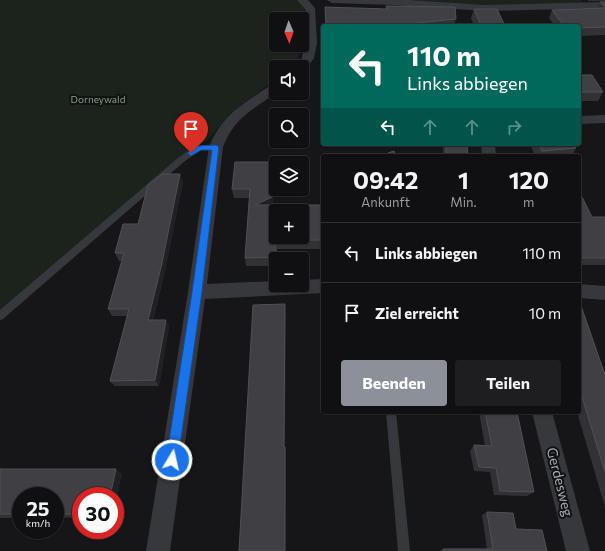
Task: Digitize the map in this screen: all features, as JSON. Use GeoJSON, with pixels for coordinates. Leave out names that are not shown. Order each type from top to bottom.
{"type":"FeatureCollection","features":[{"type":"Feature","properties":{"kind":"street"},"geometry":{"type":"LineString","coordinates":[[307,60],[311,51],[312,14],[318,1],[394,2],[485,8],[605,5]]}},
{"type":"Feature","properties":{"kind":"street"},"geometry":{"type":"LineString","coordinates":[[158,551],[197,292],[216,147],[222,132],[234,118],[269,93]]}},
{"type":"Feature","properties":{"kind":"street"},"geometry":{"type":"LineString","coordinates":[[581,120],[605,119]]}},
{"type":"Feature","properties":{"kind":"street"},"geometry":{"type":"LineString","coordinates":[[197,292],[321,286]]}},
{"type":"Feature","properties":{"kind":"street"},"geometry":{"type":"LineString","coordinates":[[581,291],[605,293]]}},
{"type":"Feature","properties":{"kind":"street","name":"Gerdesweg"},"geometry":{"type":"LineString","coordinates":[[543,414],[578,551]]}},
{"type":"Feature","properties":{"kind":"lane"},"geometry":{"type":"LineString","coordinates":[[0,316],[182,159],[199,148],[216,147]]}},
{"type":"Feature","properties":{"kind":"lane"},"geometry":{"type":"LineString","coordinates":[[392,414],[404,551]]}},
{"type":"Feature","properties":{"kind":"green space","name":"Dorneywald"},"geometry":{"type":"Polygon","coordinates":[[[0,0],[305,0],[304,12],[269,12],[269,52],[299,52],[297,60],[269,60],[269,84],[231,113],[207,140],[178,161],[0,311],[0,0]]]}},
{"type":"Feature","properties":{"kind":"green space"},"geometry":{"type":"Polygon","coordinates":[[[406,0],[580,0],[584,3],[517,6],[406,0]]]}},
{"type":"Feature","properties":{"kind":"building"},"geometry":{"type":"Polygon","coordinates":[[[600,2],[605,2],[605,7],[600,2]]]}},
{"type":"Feature","properties":{"kind":"building"},"geometry":{"type":"Polygon","coordinates":[[[386,6],[455,7],[456,19],[407,24],[326,24],[325,7],[387,9],[386,6]]]}},
{"type":"Feature","properties":{"kind":"building"},"geometry":{"type":"Polygon","coordinates":[[[605,8],[605,27],[581,28],[581,24],[562,24],[552,10],[605,8]]]}},
{"type":"Feature","properties":{"kind":"building"},"geometry":{"type":"Polygon","coordinates":[[[474,9],[497,9],[504,24],[480,24],[474,9]]]}},
{"type":"Feature","properties":{"kind":"building"},"geometry":{"type":"Polygon","coordinates":[[[581,75],[592,75],[603,92],[581,92],[581,75]]]}},
{"type":"Feature","properties":{"kind":"building"},"geometry":{"type":"Polygon","coordinates":[[[446,146],[467,146],[468,154],[446,154],[446,146]]]}},
{"type":"Feature","properties":{"kind":"building"},"geometry":{"type":"Polygon","coordinates":[[[540,146],[573,146],[576,148],[542,151],[540,146]]]}},
{"type":"Feature","properties":{"kind":"building"},"geometry":{"type":"Polygon","coordinates":[[[394,151],[395,154],[388,154],[394,151]]]}},
{"type":"Feature","properties":{"kind":"building"},"geometry":{"type":"Polygon","coordinates":[[[235,162],[269,162],[269,196],[272,197],[255,205],[269,205],[269,244],[276,244],[276,252],[269,252],[269,257],[245,258],[250,189],[232,189],[235,162]]]}},
{"type":"Feature","properties":{"kind":"building"},"geometry":{"type":"Polygon","coordinates":[[[162,174],[180,174],[162,263],[148,320],[166,320],[155,380],[110,381],[129,309],[108,309],[124,253],[115,253],[123,224],[138,224],[148,185],[162,174]]]}},
{"type":"Feature","properties":{"kind":"building"},"geometry":{"type":"Polygon","coordinates":[[[581,197],[592,217],[605,217],[605,258],[581,258],[581,197]]]}},
{"type":"Feature","properties":{"kind":"building"},"geometry":{"type":"Polygon","coordinates":[[[309,205],[321,205],[321,240],[309,240],[309,205]]]}},
{"type":"Feature","properties":{"kind":"building"},"geometry":{"type":"Polygon","coordinates":[[[285,304],[285,551],[239,551],[253,305],[285,304]]]}},
{"type":"Feature","properties":{"kind":"building"},"geometry":{"type":"Polygon","coordinates":[[[581,306],[605,375],[605,472],[581,394],[581,306]]]}},
{"type":"Feature","properties":{"kind":"building"},"geometry":{"type":"Polygon","coordinates":[[[485,414],[517,414],[534,492],[500,491],[496,468],[479,467],[474,445],[492,446],[485,414]]]}},
{"type":"Feature","properties":{"kind":"building"},"geometry":{"type":"Polygon","coordinates":[[[0,469],[116,469],[112,487],[72,487],[72,514],[64,514],[64,487],[12,487],[12,514],[0,514],[0,469]]]}},
{"type":"Feature","properties":{"kind":"building"},"geometry":{"type":"Polygon","coordinates":[[[487,512],[513,513],[516,529],[542,530],[547,551],[444,551],[443,549],[493,549],[487,512]]]}},
{"type":"Feature","properties":{"kind":"route"},"geometry":{"type":"LineString","coordinates":[[172,460],[197,292],[216,147],[199,148],[191,153]]}}]}
